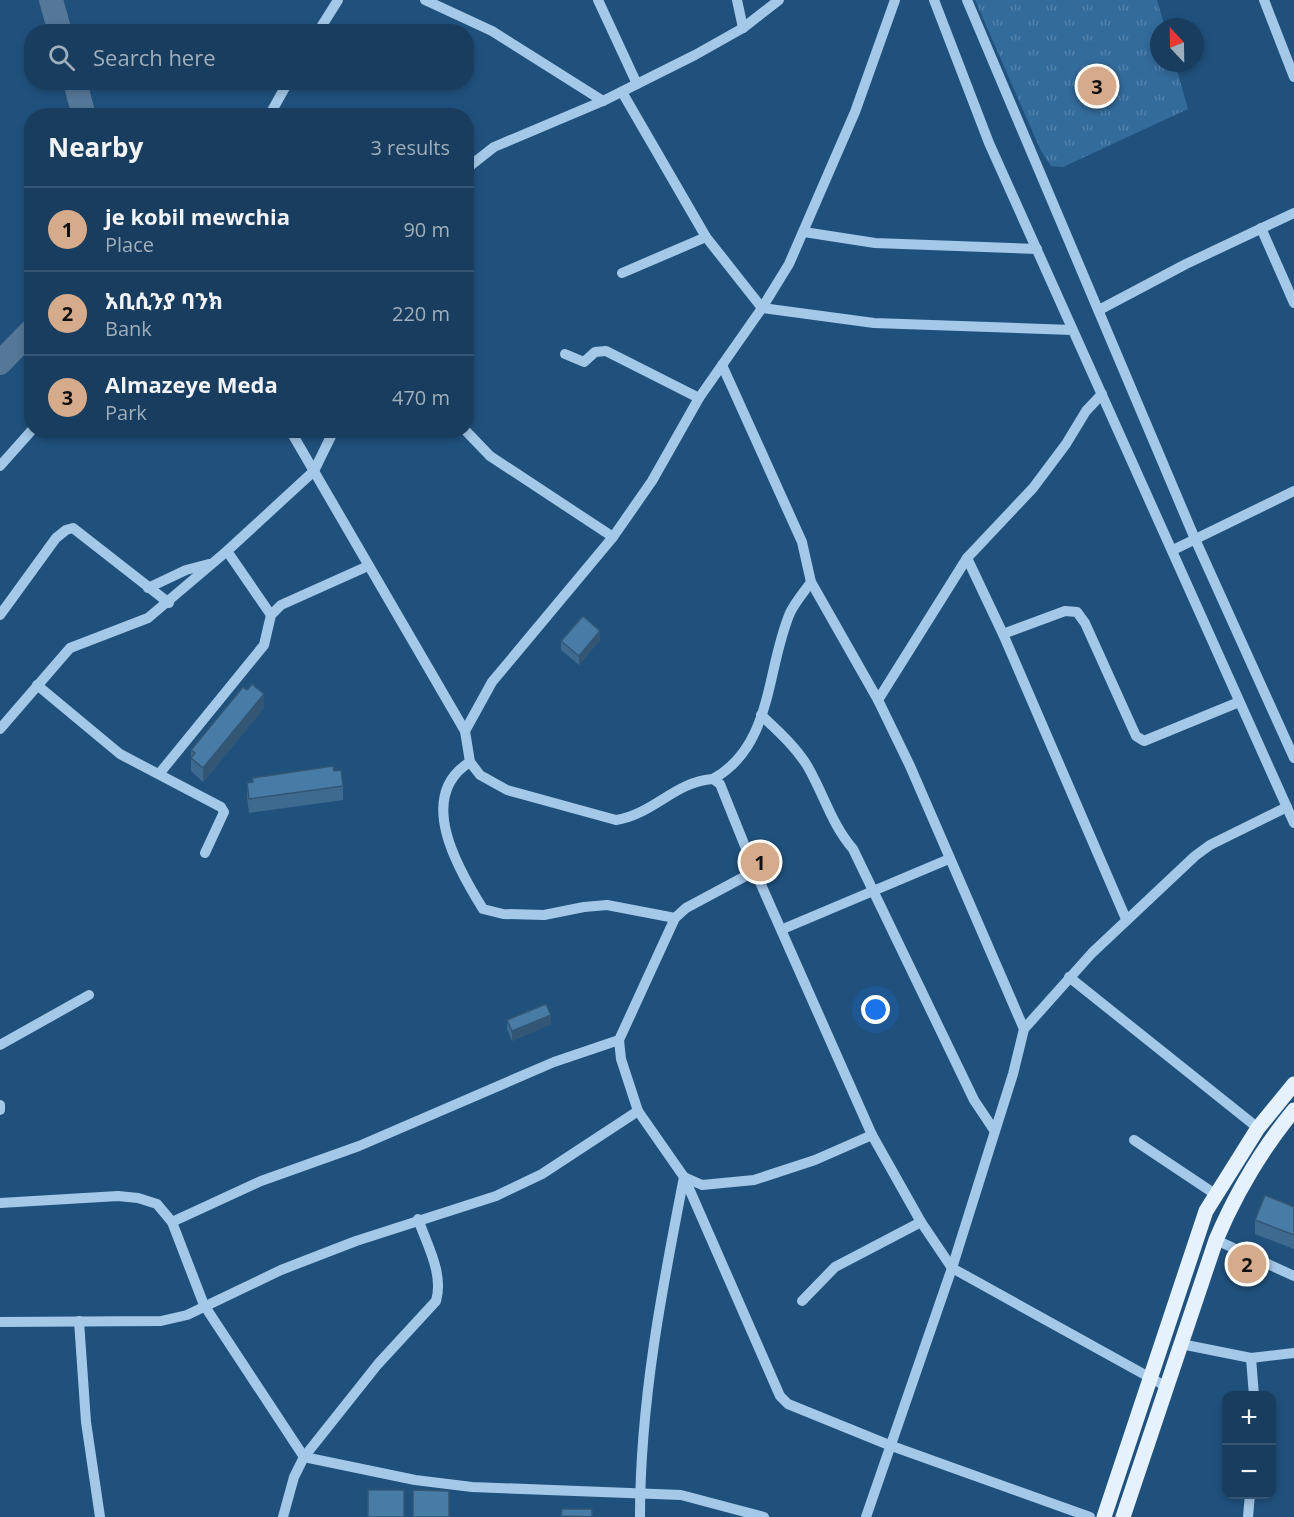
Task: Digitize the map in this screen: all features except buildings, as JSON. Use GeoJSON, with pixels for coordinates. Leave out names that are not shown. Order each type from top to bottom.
{"type":"FeatureCollection","features":[{"type":"Feature","properties":{"kind":"main road"},"geometry":{"type":"LineString","coordinates":[[1104,1517],[1206,1211],[1258,1128],[1294,1084]]}},
{"type":"Feature","properties":{"kind":"main road"},"geometry":{"type":"LineString","coordinates":[[1123,1517],[1216,1240],[1231,1205],[1273,1136],[1294,1110]]}},
{"type":"Feature","properties":{"kind":"street"},"geometry":{"type":"LineString","coordinates":[[323,24],[338,0]]}},
{"type":"Feature","properties":{"kind":"street"},"geometry":{"type":"LineString","coordinates":[[424,0],[492,31],[603,101]]}},
{"type":"Feature","properties":{"kind":"street"},"geometry":{"type":"LineString","coordinates":[[598,0],[637,84]]}},
{"type":"Feature","properties":{"kind":"street"},"geometry":{"type":"LineString","coordinates":[[737,0],[743,28]]}},
{"type":"Feature","properties":{"kind":"street"},"geometry":{"type":"LineString","coordinates":[[474,163],[494,147],[622,92],[743,28],[779,0]]}},
{"type":"Feature","properties":{"kind":"street"},"geometry":{"type":"LineString","coordinates":[[465,731],[492,682],[613,537],[652,481],[699,398],[762,308],[789,264],[855,112],[896,0]]}},
{"type":"Feature","properties":{"kind":"street"},"geometry":{"type":"LineString","coordinates":[[934,0],[989,143],[1294,823]]}},
{"type":"Feature","properties":{"kind":"street"},"geometry":{"type":"LineString","coordinates":[[967,0],[1195,539],[1294,758]]}},
{"type":"Feature","properties":{"kind":"street"},"geometry":{"type":"LineString","coordinates":[[1265,0],[1294,77]]}},
{"type":"Feature","properties":{"kind":"street"},"geometry":{"type":"LineString","coordinates":[[273,108],[284,90]]}},
{"type":"Feature","properties":{"kind":"street"},"geometry":{"type":"LineString","coordinates":[[622,92],[706,237],[762,308],[874,323],[1072,330]]}},
{"type":"Feature","properties":{"kind":"street"},"geometry":{"type":"LineString","coordinates":[[1099,310],[1294,213]]}},
{"type":"Feature","properties":{"kind":"street"},"geometry":{"type":"LineString","coordinates":[[1261,228],[1294,303]]}},
{"type":"Feature","properties":{"kind":"street"},"geometry":{"type":"LineString","coordinates":[[804,232],[875,243],[1037,249]]}},
{"type":"Feature","properties":{"kind":"street"},"geometry":{"type":"LineString","coordinates":[[622,273],[706,237]]}},
{"type":"Feature","properties":{"kind":"street"},"geometry":{"type":"LineString","coordinates":[[565,354],[584,362],[595,352],[606,351],[699,398]]}},
{"type":"Feature","properties":{"kind":"street"},"geometry":{"type":"LineString","coordinates":[[722,365],[802,542],[811,582],[878,700],[910,766],[1024,1029]]}},
{"type":"Feature","properties":{"kind":"street"},"geometry":{"type":"LineString","coordinates":[[878,700],[967,558],[1033,488],[1066,444],[1086,411],[1102,394]]}},
{"type":"Feature","properties":{"kind":"street"},"geometry":{"type":"LineString","coordinates":[[0,466],[25,438]]}},
{"type":"Feature","properties":{"kind":"street"},"geometry":{"type":"LineString","coordinates":[[295,438],[465,731],[470,762],[480,775],[507,790],[616,820],[631,818],[684,786],[700,780],[713,779],[732,769],[747,751],[761,715],[790,613],[811,582]]}},
{"type":"Feature","properties":{"kind":"street"},"geometry":{"type":"LineString","coordinates":[[0,729],[70,648],[148,618],[169,603],[314,471],[330,438]]}},
{"type":"Feature","properties":{"kind":"street"},"geometry":{"type":"LineString","coordinates":[[473,438],[490,456],[613,537]]}},
{"type":"Feature","properties":{"kind":"street"},"geometry":{"type":"LineString","coordinates":[[1173,550],[1294,491]]}},
{"type":"Feature","properties":{"kind":"street"},"geometry":{"type":"LineString","coordinates":[[0,615],[56,538],[66,530],[73,528],[169,603]]}},
{"type":"Feature","properties":{"kind":"street"},"geometry":{"type":"LineString","coordinates":[[227,551],[271,615]]}},
{"type":"Feature","properties":{"kind":"street"},"geometry":{"type":"LineString","coordinates":[[967,558],[1003,634],[1126,918]]}},
{"type":"Feature","properties":{"kind":"street"},"geometry":{"type":"LineString","coordinates":[[148,588],[186,570],[212,563]]}},
{"type":"Feature","properties":{"kind":"street"},"geometry":{"type":"LineString","coordinates":[[159,774],[264,645],[271,615],[281,605],[368,566]]}},
{"type":"Feature","properties":{"kind":"street"},"geometry":{"type":"LineString","coordinates":[[1003,634],[1065,611],[1077,612],[1085,623],[1136,736],[1144,741],[1239,702]]}},
{"type":"Feature","properties":{"kind":"street"},"geometry":{"type":"LineString","coordinates":[[37,685],[120,754],[221,807],[224,812],[205,852]]}},
{"type":"Feature","properties":{"kind":"street"},"geometry":{"type":"LineString","coordinates":[[761,715],[794,748],[807,766],[839,833],[853,849],[974,1100],[994,1130]]}},
{"type":"Feature","properties":{"kind":"street"},"geometry":{"type":"LineString","coordinates":[[470,762],[458,770],[448,784],[442,805],[445,829],[458,866],[483,909],[503,914],[544,915],[607,905],[675,918]]}},
{"type":"Feature","properties":{"kind":"street"},"geometry":{"type":"LineString","coordinates":[[713,779],[720,784],[755,871],[783,929],[872,1135],[921,1222],[952,1268],[1167,1388]]}},
{"type":"Feature","properties":{"kind":"street"},"geometry":{"type":"LineString","coordinates":[[866,1517],[952,1268],[1013,1074],[1024,1029],[1069,977],[1126,918],[1210,845],[1287,807]]}},
{"type":"Feature","properties":{"kind":"street"},"geometry":{"type":"LineString","coordinates":[[783,929],[949,859]]}},
{"type":"Feature","properties":{"kind":"street"},"geometry":{"type":"LineString","coordinates":[[755,871],[686,908],[675,918],[619,1040],[621,1059],[638,1111],[684,1177],[780,1396],[788,1404],[889,1445],[1090,1517]]}},
{"type":"Feature","properties":{"kind":"street"},"geometry":{"type":"LineString","coordinates":[[1069,977],[1258,1128]]}},
{"type":"Feature","properties":{"kind":"street"},"geometry":{"type":"LineString","coordinates":[[0,1045],[88,995]]}},
{"type":"Feature","properties":{"kind":"street"},"geometry":{"type":"LineString","coordinates":[[172,1222],[261,1181],[358,1146],[554,1062],[619,1040]]}},
{"type":"Feature","properties":{"kind":"street"},"geometry":{"type":"LineString","coordinates":[[0,1105],[0,1110]]}},
{"type":"Feature","properties":{"kind":"street"},"geometry":{"type":"LineString","coordinates":[[0,1322],[161,1321],[187,1315],[281,1270],[418,1219],[496,1196],[542,1174],[638,1111]]}},
{"type":"Feature","properties":{"kind":"street"},"geometry":{"type":"LineString","coordinates":[[684,1177],[702,1185],[754,1180],[815,1160],[872,1135]]}},
{"type":"Feature","properties":{"kind":"street"},"geometry":{"type":"LineString","coordinates":[[1134,1140],[1215,1194]]}},
{"type":"Feature","properties":{"kind":"street"},"geometry":{"type":"LineString","coordinates":[[640,1517],[640,1495],[658,1312],[684,1177]]}},
{"type":"Feature","properties":{"kind":"street"},"geometry":{"type":"LineString","coordinates":[[0,1203],[118,1196],[138,1198],[157,1204],[172,1222],[204,1305],[304,1457],[415,1480],[449,1484],[681,1496],[764,1517]]}},
{"type":"Feature","properties":{"kind":"street"},"geometry":{"type":"LineString","coordinates":[[283,1517],[294,1477],[304,1457],[378,1364],[436,1301],[440,1288],[438,1276],[418,1219]]}},
{"type":"Feature","properties":{"kind":"street"},"geometry":{"type":"LineString","coordinates":[[802,1301],[835,1267],[921,1222]]}},
{"type":"Feature","properties":{"kind":"street"},"geometry":{"type":"LineString","coordinates":[[1216,1240],[1294,1276]]}},
{"type":"Feature","properties":{"kind":"street"},"geometry":{"type":"LineString","coordinates":[[79,1322],[86,1422],[100,1517]]}},
{"type":"Feature","properties":{"kind":"street"},"geometry":{"type":"LineString","coordinates":[[1181,1344],[1251,1358],[1294,1353]]}},
{"type":"Feature","properties":{"kind":"street"},"geometry":{"type":"LineString","coordinates":[[1251,1358],[1254,1391]]}},
{"type":"Feature","properties":{"kind":"street"},"geometry":{"type":"LineString","coordinates":[[1248,1517],[1250,1499]]}},
{"type":"Feature","properties":{"kind":"green space"},"geometry":{"type":"Polygon","coordinates":[[[975,0],[1157,0],[1162,18],[1150,18],[1150,72],[1178,72],[1188,109],[1063,167],[1051,166],[1041,151],[975,0]]]}},
{"type":"Feature","properties":{"kind":"waterway"},"geometry":{"type":"LineString","coordinates":[[51,0],[58,24]]}},
{"type":"Feature","properties":{"kind":"waterway"},"geometry":{"type":"LineString","coordinates":[[77,90],[82,108]]}},
{"type":"Feature","properties":{"kind":"waterway"},"geometry":{"type":"LineString","coordinates":[[0,363],[24,338]]}},
{"type":"Feature","properties":{"kind":"place","name":"Almazeye Meda"},"geometry":{"type":"Point","coordinates":[1097,86]}},
{"type":"Feature","properties":{"kind":"place","name":"je kobil mewchia"},"geometry":{"type":"Point","coordinates":[760,862]}},
{"type":"Feature","properties":{"kind":"place","name":"አቢሲንያ ባንክ"},"geometry":{"type":"Point","coordinates":[1247,1264]}}]}
